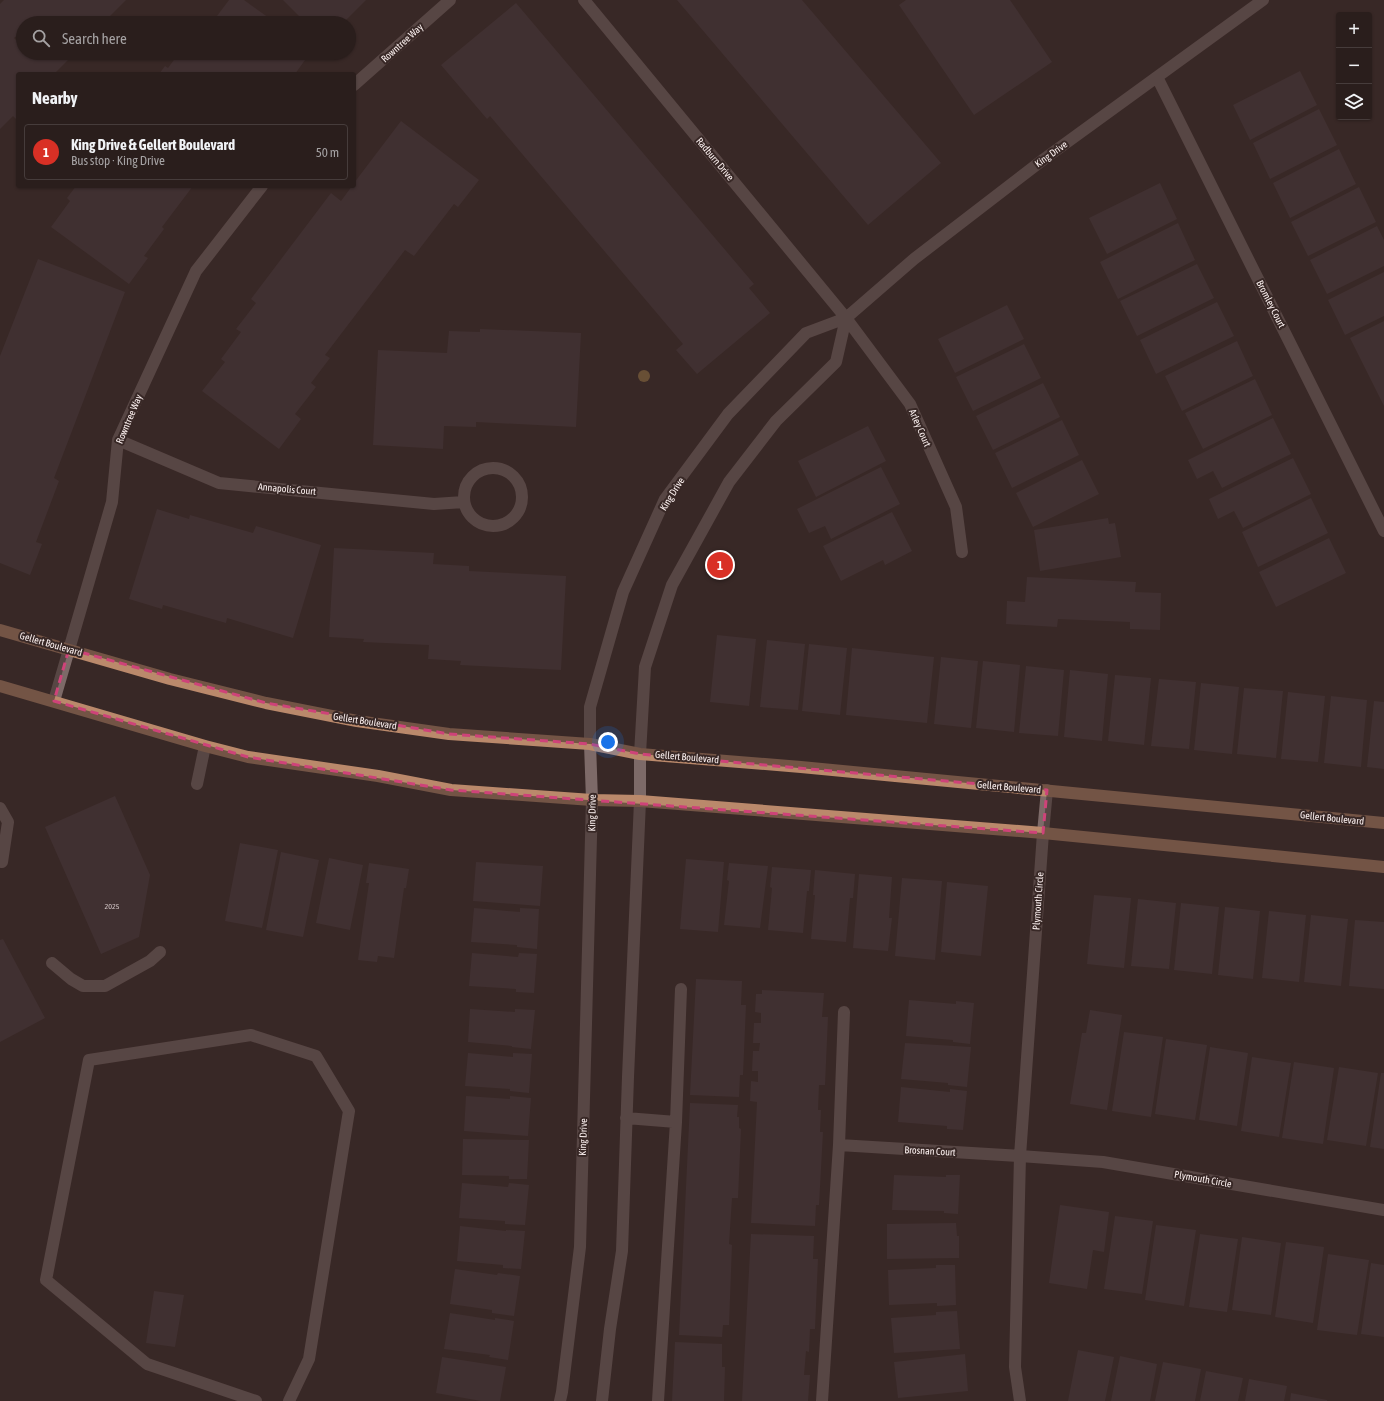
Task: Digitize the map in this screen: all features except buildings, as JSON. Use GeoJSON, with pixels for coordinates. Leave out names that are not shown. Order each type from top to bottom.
{"type":"FeatureCollection","features":[{"type":"Feature","properties":{"kind":"main road","name":"Gellert Boulevard"},"geometry":{"type":"LineString","coordinates":[[0,630],[170,679],[266,703],[357,721],[449,734],[590,744],[640,754],[801,767],[1384,823]]}},
{"type":"Feature","properties":{"kind":"main road"},"geometry":{"type":"LineString","coordinates":[[0,686],[205,746],[248,757],[378,776],[451,790],[592,800],[640,801],[1043,833],[1384,866]]}},
{"type":"Feature","properties":{"kind":"street","name":"Rowntree Way"},"geometry":{"type":"LineString","coordinates":[[356,83],[450,0]]}},
{"type":"Feature","properties":{"kind":"street","name":"Radburn Drive"},"geometry":{"type":"LineString","coordinates":[[584,0],[846,318]]}},
{"type":"Feature","properties":{"kind":"street","name":"King Drive"},"geometry":{"type":"LineString","coordinates":[[560,1401],[580,1247],[592,800],[590,707],[623,592],[665,499],[728,414],[806,332],[846,318],[920,254],[1044,159],[1263,0]]}},
{"type":"Feature","properties":{"kind":"street","name":"Bromley Court"},"geometry":{"type":"LineString","coordinates":[[1158,77],[1384,531]]}},
{"type":"Feature","properties":{"kind":"street","name":"Rowntree Way"},"geometry":{"type":"LineString","coordinates":[[54,701],[112,502],[118,440],[196,271],[260,188]]}},
{"type":"Feature","properties":{"kind":"street","name":"Arley Court"},"geometry":{"type":"LineString","coordinates":[[846,318],[910,404],[956,508],[962,552]]}},
{"type":"Feature","properties":{"kind":"street"},"geometry":{"type":"LineString","coordinates":[[602,1401],[610,1329],[622,1251],[626,1118],[640,801],[640,754],[646,667],[672,585],[729,482],[776,421],[836,362],[846,318]]}},
{"type":"Feature","properties":{"kind":"street","name":"Annapolis Court"},"geometry":{"type":"LineString","coordinates":[[118,440],[219,483],[434,504],[464,502]]}},
{"type":"Feature","properties":{"kind":"street"},"geometry":{"type":"LineString","coordinates":[[488,469],[499,469],[510,474],[518,482],[522,493],[521,504],[516,514],[508,522],[498,526],[486,526],[476,522],[468,513],[464,502],[464,491],[469,481],[477,472],[488,469]]}},
{"type":"Feature","properties":{"kind":"street"},"geometry":{"type":"LineString","coordinates":[[197,784],[205,746]]}},
{"type":"Feature","properties":{"kind":"street","name":"Plymouth Circle"},"geometry":{"type":"LineString","coordinates":[[1020,1401],[1015,1367],[1020,1156],[1047,790]]}},
{"type":"Feature","properties":{"kind":"street"},"geometry":{"type":"LineString","coordinates":[[0,808],[8,822],[2,862]]}},
{"type":"Feature","properties":{"kind":"street"},"geometry":{"type":"LineString","coordinates":[[52,963],[71,979],[83,986],[105,986],[150,961],[160,952]]}},
{"type":"Feature","properties":{"kind":"street"},"geometry":{"type":"LineString","coordinates":[[658,1401],[676,1122],[681,989]]}},
{"type":"Feature","properties":{"kind":"street"},"geometry":{"type":"LineString","coordinates":[[822,1401],[839,1145],[844,1012]]}},
{"type":"Feature","properties":{"kind":"street"},"geometry":{"type":"LineString","coordinates":[[256,1401],[147,1364],[46,1280],[89,1060],[251,1035],[316,1056],[349,1111],[309,1359],[290,1401]]}},
{"type":"Feature","properties":{"kind":"street"},"geometry":{"type":"LineString","coordinates":[[626,1118],[676,1122]]}},
{"type":"Feature","properties":{"kind":"street","name":"Brosnan Court"},"geometry":{"type":"LineString","coordinates":[[839,1145],[1020,1156]]}},
{"type":"Feature","properties":{"kind":"street","name":"Plymouth Circle"},"geometry":{"type":"LineString","coordinates":[[1020,1156],[1103,1162],[1384,1210]]}},
{"type":"Feature","properties":{"kind":"highlighted area"},"geometry":{"type":"Polygon","coordinates":[[[69,649],[266,703],[449,734],[590,744],[640,754],[1047,790],[1043,833],[451,790],[248,757],[54,701],[69,649]]]}},
{"type":"Feature","properties":{"kind":"place","name":"King Drive & Gellert Boulevard"},"geometry":{"type":"Point","coordinates":[720,565]}}]}
